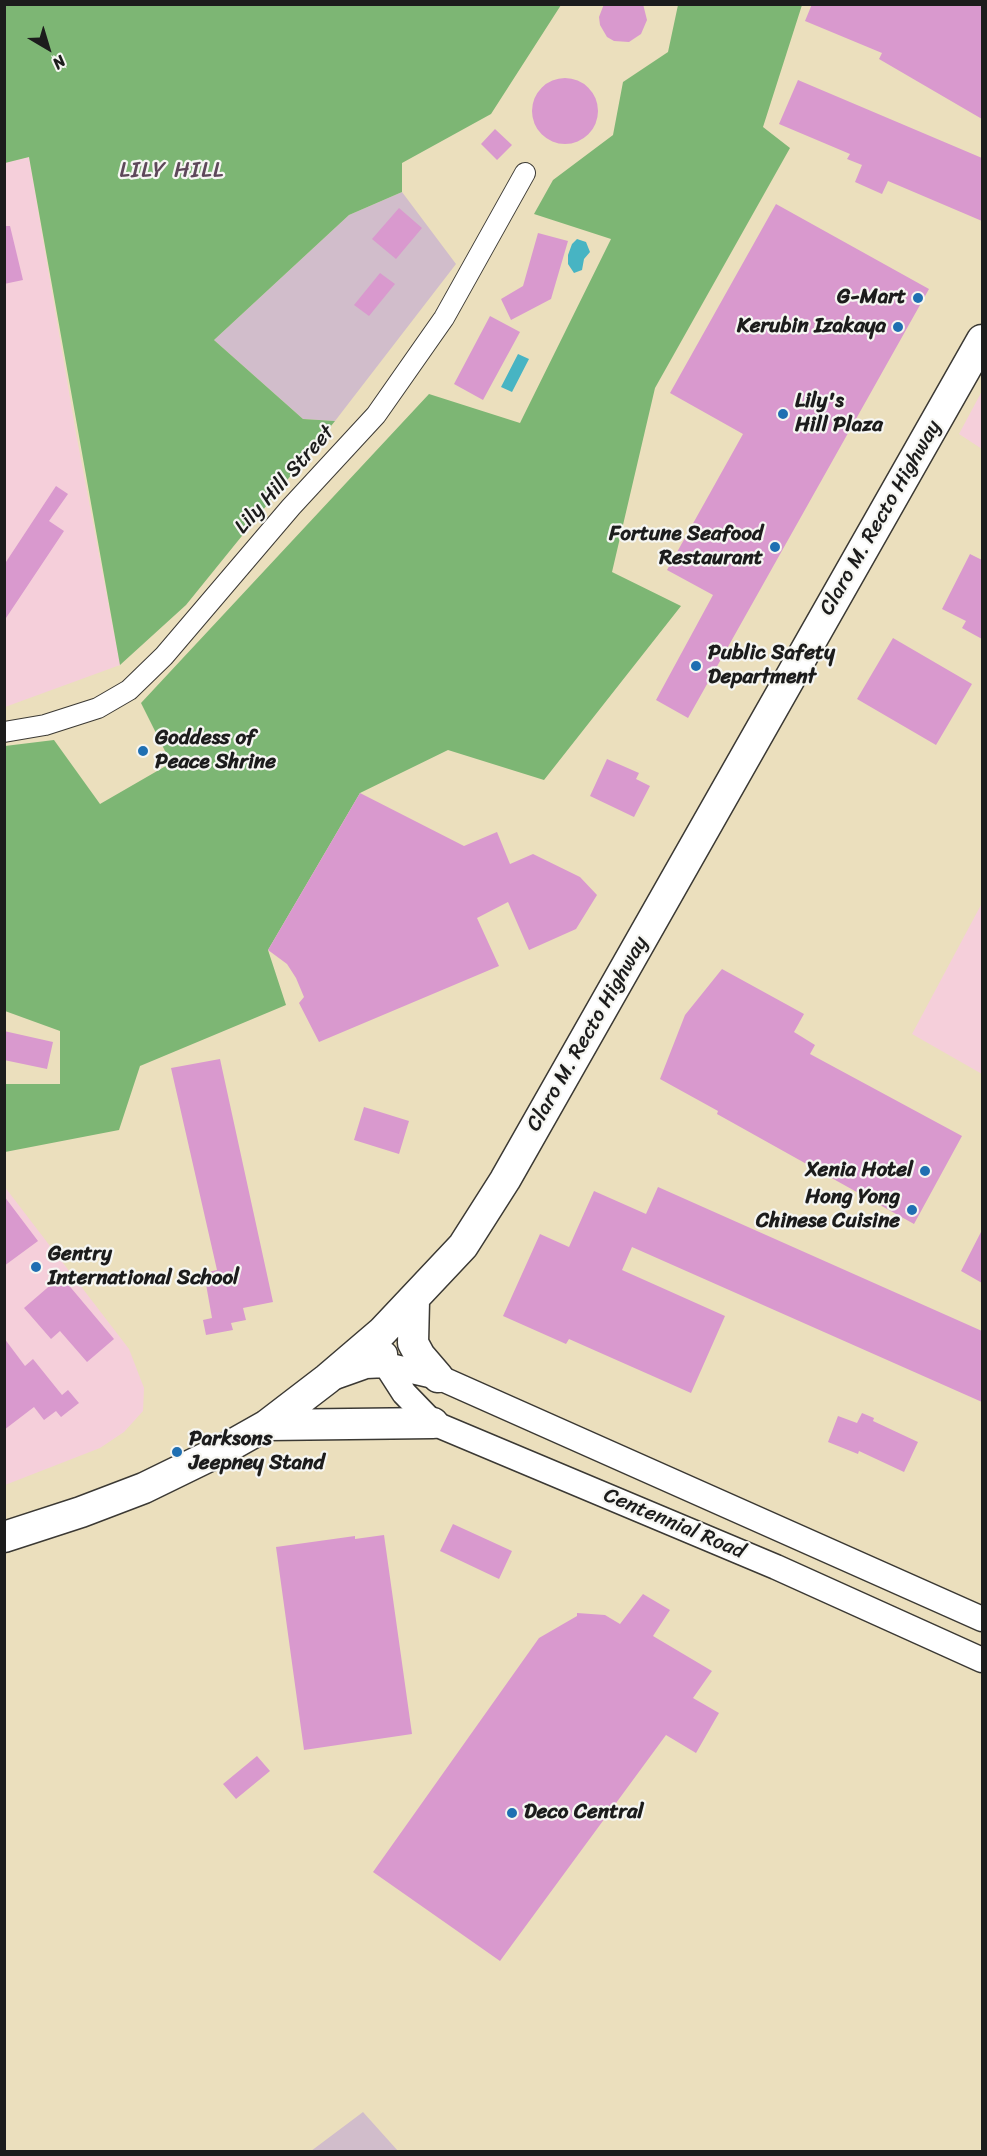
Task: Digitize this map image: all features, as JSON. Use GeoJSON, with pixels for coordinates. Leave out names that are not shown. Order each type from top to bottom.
{"type":"FeatureCollection","features":[{"type":"Feature","properties":{"kind":"main road","name":"Claro M. Recto Highway"},"geometry":{"type":"LineString","coordinates":[[4,1537],[137,1492],[267,1425],[327,1379],[382,1332],[414,1301],[463,1245],[505,1180],[982,340]]}},
{"type":"Feature","properties":{"kind":"main road"},"geometry":{"type":"LineString","coordinates":[[414,1301],[413,1343],[420,1356],[438,1377]]}},
{"type":"Feature","properties":{"kind":"main road"},"geometry":{"type":"LineString","coordinates":[[267,1425],[433,1424]]}},
{"type":"Feature","properties":{"kind":"street","name":"Lily Hill Street"},"geometry":{"type":"LineString","coordinates":[[4,732],[45,725],[98,708],[129,690],[164,656],[291,507],[376,414],[444,318],[525,172]]}},
{"type":"Feature","properties":{"kind":"street","name":"Centennial Road"},"geometry":{"type":"LineString","coordinates":[[382,1332],[386,1365],[404,1393],[433,1424],[776,1567],[982,1660]]}},
{"type":"Feature","properties":{"kind":"street","name":"Centennial Road"},"geometry":{"type":"LineString","coordinates":[[327,1379],[366,1366],[386,1365],[438,1377],[982,1619]]}},
{"type":"Feature","properties":{"kind":"shaded area"},"geometry":{"type":"Polygon","coordinates":[[[29,157],[76,433],[120,665],[5,707],[4,163],[29,157]]]}},
{"type":"Feature","properties":{"kind":"shaded area"},"geometry":{"type":"Polygon","coordinates":[[[402,192],[456,264],[335,421],[303,419],[214,340],[349,215],[402,192]]]}},
{"type":"Feature","properties":{"kind":"shaded area"},"geometry":{"type":"Polygon","coordinates":[[[982,391],[982,449],[959,434],[982,391]]]}},
{"type":"Feature","properties":{"kind":"shaded area"},"geometry":{"type":"Polygon","coordinates":[[[982,903],[982,1074],[912,1034],[982,903]]]}},
{"type":"Feature","properties":{"kind":"shaded area","name":"Gentry International School"},"geometry":{"type":"Polygon","coordinates":[[[4,1186],[129,1349],[144,1388],[143,1411],[124,1432],[100,1448],[5,1485],[4,1186]]]}},
{"type":"Feature","properties":{"kind":"shaded area"},"geometry":{"type":"Polygon","coordinates":[[[363,2112],[398,2151],[311,2151],[363,2112]]]}},
{"type":"Feature","properties":{"kind":"green space"},"geometry":{"type":"Polygon","coordinates":[[[4,5],[561,5],[491,114],[402,163],[402,192],[349,215],[214,340],[303,419],[335,421],[186,605],[120,665],[29,157],[5,163],[4,5]]]}},
{"type":"Feature","properties":{"kind":"green space"},"geometry":{"type":"Polygon","coordinates":[[[678,5],[802,5],[763,127],[790,148],[655,388],[612,572],[681,606],[544,780],[448,750],[360,793],[268,950],[286,1005],[140,1066],[119,1130],[5,1152],[5,1084],[60,1084],[60,1031],[5,1011],[5,746],[54,740],[100,804],[171,763],[141,703],[429,394],[520,423],[611,239],[534,214],[553,180],[613,135],[623,82],[668,52],[678,5]]]}},
{"type":"Feature","properties":{"kind":"water"},"geometry":{"type":"Polygon","coordinates":[[[577,239],[586,242],[590,252],[584,259],[582,270],[574,273],[568,264],[568,255],[572,244],[577,239]]]}},
{"type":"Feature","properties":{"kind":"water"},"geometry":{"type":"Polygon","coordinates":[[[518,354],[529,359],[512,392],[501,387],[518,354]]]}},
{"type":"Feature","properties":{"kind":"building"},"geometry":{"type":"Polygon","coordinates":[[[604,4],[643,4],[647,20],[641,34],[629,42],[614,41],[607,37],[600,25],[599,17],[604,4]]]}},
{"type":"Feature","properties":{"kind":"building"},"geometry":{"type":"Polygon","coordinates":[[[812,4],[982,4],[982,119],[879,59],[882,53],[805,21],[812,4]]]}},
{"type":"Feature","properties":{"kind":"building"},"geometry":{"type":"Polygon","coordinates":[[[565,78],[577,81],[588,88],[595,99],[598,111],[595,123],[588,134],[577,141],[565,144],[553,141],[542,134],[535,123],[532,111],[535,99],[542,88],[553,81],[565,78]]]}},
{"type":"Feature","properties":{"kind":"building"},"geometry":{"type":"Polygon","coordinates":[[[798,80],[982,158],[982,221],[888,181],[882,194],[855,182],[862,165],[847,159],[850,154],[779,124],[798,80]]]}},
{"type":"Feature","properties":{"kind":"building"},"geometry":{"type":"Polygon","coordinates":[[[495,129],[512,145],[497,160],[481,144],[495,129]]]}},
{"type":"Feature","properties":{"kind":"building","name":"Lily's Hill Plaza"},"geometry":{"type":"Polygon","coordinates":[[[776,204],[929,289],[688,718],[656,700],[713,595],[667,570],[743,434],[670,393],[776,204]]]}},
{"type":"Feature","properties":{"kind":"building"},"geometry":{"type":"Polygon","coordinates":[[[399,208],[422,228],[396,259],[372,239],[399,208]]]}},
{"type":"Feature","properties":{"kind":"building"},"geometry":{"type":"Polygon","coordinates":[[[4,226],[10,226],[23,280],[4,284],[4,226]]]}},
{"type":"Feature","properties":{"kind":"building"},"geometry":{"type":"Polygon","coordinates":[[[538,233],[568,241],[551,299],[511,320],[501,299],[523,286],[538,233]]]}},
{"type":"Feature","properties":{"kind":"building"},"geometry":{"type":"Polygon","coordinates":[[[380,273],[395,284],[369,316],[354,305],[380,273]]]}},
{"type":"Feature","properties":{"kind":"building"},"geometry":{"type":"Polygon","coordinates":[[[490,316],[520,332],[483,400],[454,384],[490,316]]]}},
{"type":"Feature","properties":{"kind":"building"},"geometry":{"type":"Polygon","coordinates":[[[56,486],[68,494],[49,521],[64,531],[4,621],[4,565],[56,486]]]}},
{"type":"Feature","properties":{"kind":"building"},"geometry":{"type":"Polygon","coordinates":[[[970,554],[982,560],[982,639],[962,628],[966,621],[942,609],[970,554]]]}},
{"type":"Feature","properties":{"kind":"building"},"geometry":{"type":"Polygon","coordinates":[[[893,638],[972,684],[936,745],[857,699],[893,638]]]}},
{"type":"Feature","properties":{"kind":"building"},"geometry":{"type":"Polygon","coordinates":[[[607,759],[639,773],[636,779],[650,786],[634,817],[590,796],[607,759]]]}},
{"type":"Feature","properties":{"kind":"building"},"geometry":{"type":"Polygon","coordinates":[[[360,793],[464,846],[497,832],[510,864],[533,854],[580,877],[597,895],[576,929],[529,950],[508,902],[477,918],[499,966],[319,1042],[299,1003],[304,997],[296,978],[287,964],[268,950],[360,793]]]}},
{"type":"Feature","properties":{"kind":"building"},"geometry":{"type":"Polygon","coordinates":[[[722,969],[804,1014],[794,1032],[815,1045],[810,1054],[962,1136],[914,1224],[717,1114],[718,1111],[660,1079],[685,1015],[722,969]]]}},
{"type":"Feature","properties":{"kind":"building"},"geometry":{"type":"Polygon","coordinates":[[[4,1031],[53,1042],[47,1069],[4,1060],[4,1031]]]}},
{"type":"Feature","properties":{"kind":"building"},"geometry":{"type":"Polygon","coordinates":[[[220,1059],[273,1302],[243,1308],[246,1320],[231,1323],[233,1330],[206,1335],[203,1320],[212,1318],[204,1273],[217,1270],[171,1068],[220,1059]]]}},
{"type":"Feature","properties":{"kind":"building"},"geometry":{"type":"Polygon","coordinates":[[[364,1107],[409,1121],[399,1154],[354,1140],[364,1107]]]}},
{"type":"Feature","properties":{"kind":"building"},"geometry":{"type":"Polygon","coordinates":[[[658,1187],[982,1331],[982,1402],[632,1247],[622,1270],[725,1316],[691,1393],[569,1339],[566,1344],[503,1316],[540,1234],[569,1247],[594,1191],[646,1214],[658,1187]]]}},
{"type":"Feature","properties":{"kind":"building"},"geometry":{"type":"Polygon","coordinates":[[[4,1196],[38,1241],[4,1266],[4,1196]]]}},
{"type":"Feature","properties":{"kind":"building"},"geometry":{"type":"Polygon","coordinates":[[[982,1230],[982,1283],[961,1271],[982,1230]]]}},
{"type":"Feature","properties":{"kind":"building"},"geometry":{"type":"Polygon","coordinates":[[[61,1276],[114,1339],[87,1362],[60,1331],[51,1339],[24,1308],[61,1276]]]}},
{"type":"Feature","properties":{"kind":"building"},"geometry":{"type":"Polygon","coordinates":[[[4,1338],[25,1366],[33,1359],[62,1395],[68,1390],[79,1403],[61,1417],[56,1411],[44,1420],[34,1407],[4,1430],[4,1338]]]}},
{"type":"Feature","properties":{"kind":"building"},"geometry":{"type":"Polygon","coordinates":[[[862,1413],[874,1418],[873,1421],[918,1442],[904,1472],[859,1451],[858,1454],[828,1442],[838,1416],[857,1423],[862,1413]]]}},
{"type":"Feature","properties":{"kind":"building"},"geometry":{"type":"Polygon","coordinates":[[[453,1524],[512,1551],[499,1579],[440,1551],[453,1524]]]}},
{"type":"Feature","properties":{"kind":"building"},"geometry":{"type":"Polygon","coordinates":[[[384,1535],[412,1734],[304,1750],[276,1547],[355,1536],[355,1539],[384,1535]]]}},
{"type":"Feature","properties":{"kind":"building","name":"Deco Central"},"geometry":{"type":"Polygon","coordinates":[[[643,1594],[670,1610],[653,1636],[712,1671],[693,1698],[719,1713],[696,1753],[666,1735],[500,1961],[373,1872],[539,1638],[577,1616],[577,1613],[605,1615],[620,1624],[643,1594]]]}},
{"type":"Feature","properties":{"kind":"building"},"geometry":{"type":"Polygon","coordinates":[[[257,1756],[270,1771],[236,1799],[223,1784],[257,1756]]]}},
{"type":"Feature","properties":{"kind":"place","name":"G-Mart"},"geometry":{"type":"Point","coordinates":[918,298]}},
{"type":"Feature","properties":{"kind":"place","name":"Kerubin Izakaya"},"geometry":{"type":"Point","coordinates":[898,327]}},
{"type":"Feature","properties":{"kind":"place","name":"Lily's Hill Plaza"},"geometry":{"type":"Point","coordinates":[783,414]}},
{"type":"Feature","properties":{"kind":"place","name":"Fortune Seafood Restaurant"},"geometry":{"type":"Point","coordinates":[775,547]}},
{"type":"Feature","properties":{"kind":"place","name":"Public Safety Department"},"geometry":{"type":"Point","coordinates":[696,666]}},
{"type":"Feature","properties":{"kind":"place","name":"Goddess of Peace Shrine"},"geometry":{"type":"Point","coordinates":[143,751]}},
{"type":"Feature","properties":{"kind":"place","name":"Xenia Hotel"},"geometry":{"type":"Point","coordinates":[925,1171]}},
{"type":"Feature","properties":{"kind":"place","name":"Hong Yong Chinese Cuisine"},"geometry":{"type":"Point","coordinates":[912,1210]}},
{"type":"Feature","properties":{"kind":"place","name":"Gentry International School"},"geometry":{"type":"Point","coordinates":[36,1267]}},
{"type":"Feature","properties":{"kind":"place","name":"Parksons Jeepney Stand"},"geometry":{"type":"Point","coordinates":[177,1452]}},
{"type":"Feature","properties":{"kind":"place","name":"Deco Central"},"geometry":{"type":"Point","coordinates":[512,1813]}},
{"type":"Feature","properties":{"kind":"district","name":"LILY HILL"},"geometry":{"type":"Point","coordinates":[172,171]}}]}
